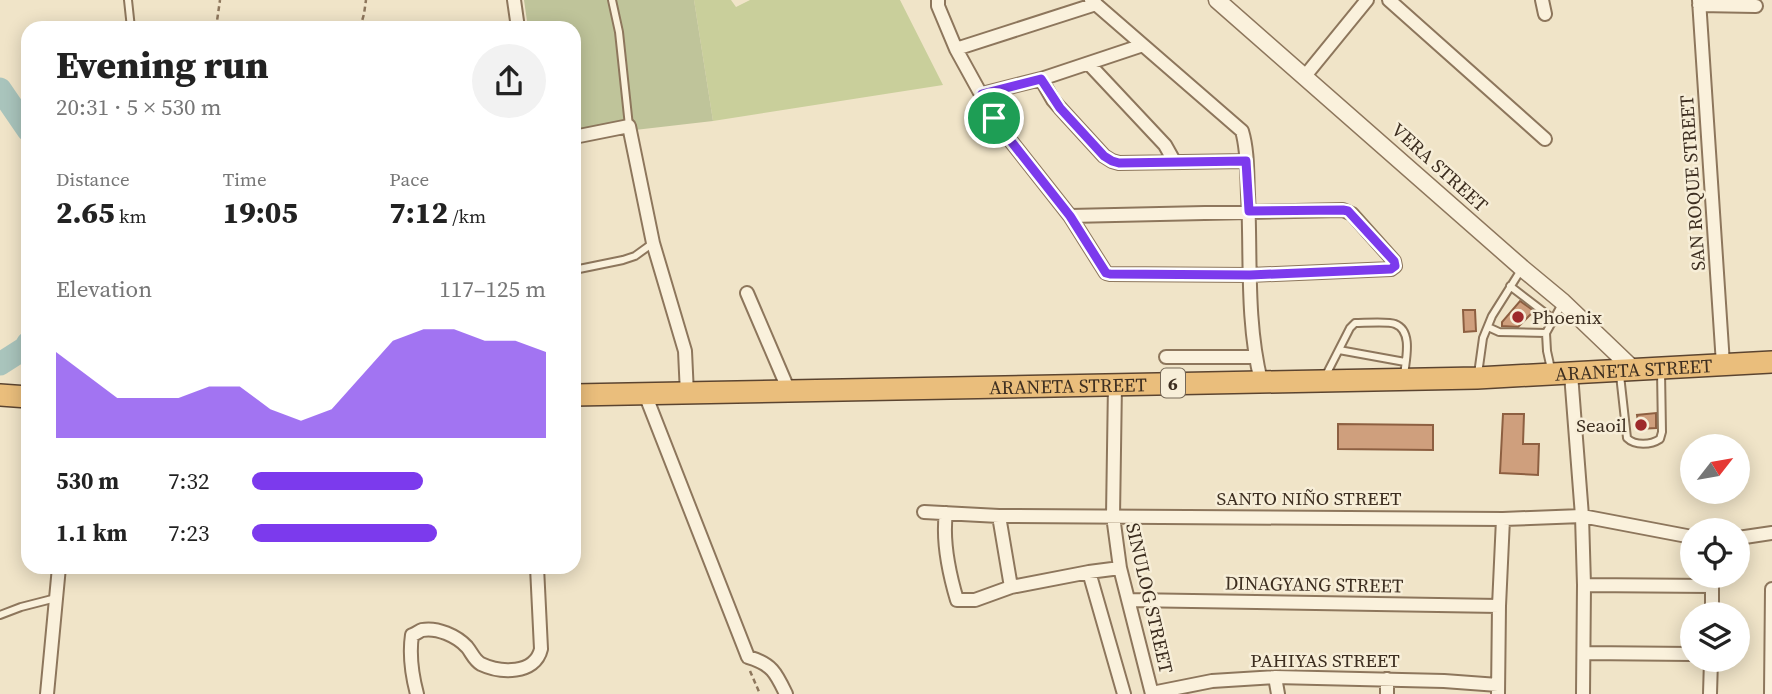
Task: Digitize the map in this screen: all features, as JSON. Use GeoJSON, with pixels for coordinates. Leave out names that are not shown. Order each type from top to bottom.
{"type":"FeatureCollection","features":[{"type":"Feature","properties":{"kind":"highway","name":"ARANETA STREET"},"geometry":{"type":"LineString","coordinates":[[581,395],[1261,382],[1324,380],[1404,370],[1477,378],[1772,362]]}},
{"type":"Feature","properties":{"kind":"highway"},"geometry":{"type":"LineString","coordinates":[[0,395],[21,396]]}},
{"type":"Feature","properties":{"kind":"street"},"geometry":{"type":"LineString","coordinates":[[514,0],[517,21]]}},
{"type":"Feature","properties":{"kind":"street"},"geometry":{"type":"LineString","coordinates":[[937,0],[956,49],[994,118],[1070,216],[1103,269],[1110,274],[1250,275],[1391,269],[1395,266],[1394,261],[1348,211],[1343,210],[1070,216]]}},
{"type":"Feature","properties":{"kind":"street","name":"VERA STREET"},"geometry":{"type":"LineString","coordinates":[[1217,0],[1563,302],[1626,369]]}},
{"type":"Feature","properties":{"kind":"street"},"geometry":{"type":"LineString","coordinates":[[1305,76],[1367,0]]}},
{"type":"Feature","properties":{"kind":"street"},"geometry":{"type":"LineString","coordinates":[[1389,0],[1545,139]]}},
{"type":"Feature","properties":{"kind":"street"},"geometry":{"type":"LineString","coordinates":[[1542,0],[1545,14]]}},
{"type":"Feature","properties":{"kind":"street"},"geometry":{"type":"LineString","coordinates":[[956,49],[1094,2],[1239,127],[1244,136],[1255,357],[1261,382]]}},
{"type":"Feature","properties":{"kind":"street"},"geometry":{"type":"LineString","coordinates":[[1699,3],[1756,6]]}},
{"type":"Feature","properties":{"kind":"street","name":"SAN ROQUE STREET"},"geometry":{"type":"LineString","coordinates":[[1699,3],[1723,364]]}},
{"type":"Feature","properties":{"kind":"street"},"geometry":{"type":"LineString","coordinates":[[982,94],[1041,79],[1143,45]]}},
{"type":"Feature","properties":{"kind":"street"},"geometry":{"type":"LineString","coordinates":[[1089,64],[1161,140],[1174,161]]}},
{"type":"Feature","properties":{"kind":"street"},"geometry":{"type":"LineString","coordinates":[[1041,79],[1060,108],[1104,156],[1112,161],[1246,161]]}},
{"type":"Feature","properties":{"kind":"street"},"geometry":{"type":"LineString","coordinates":[[581,136],[629,126],[653,243],[685,351],[687,394]]}},
{"type":"Feature","properties":{"kind":"street"},"geometry":{"type":"LineString","coordinates":[[747,292],[789,391]]}},
{"type":"Feature","properties":{"kind":"street"},"geometry":{"type":"LineString","coordinates":[[1166,357],[1255,357]]}},
{"type":"Feature","properties":{"kind":"street"},"geometry":{"type":"LineString","coordinates":[[1562,374],[1582,516],[1583,694]]}},
{"type":"Feature","properties":{"kind":"street","name":"SINULOG STREET"},"geometry":{"type":"LineString","coordinates":[[1115,384],[1113,516],[1120,568],[1152,694]]}},
{"type":"Feature","properties":{"kind":"street"},"geometry":{"type":"LineString","coordinates":[[645,394],[748,657],[767,664],[774,671],[786,694]]}},
{"type":"Feature","properties":{"kind":"street","name":"SANTO NIÑO STREET"},"geometry":{"type":"LineString","coordinates":[[924,512],[999,516],[1503,519],[1582,516],[1680,535]]}},
{"type":"Feature","properties":{"kind":"street"},"geometry":{"type":"LineString","coordinates":[[946,513],[943,530],[951,581],[957,600],[975,600],[1011,587],[1120,568]]}},
{"type":"Feature","properties":{"kind":"street"},"geometry":{"type":"LineString","coordinates":[[999,516],[1011,587]]}},
{"type":"Feature","properties":{"kind":"street"},"geometry":{"type":"LineString","coordinates":[[1498,690],[1503,519]]}},
{"type":"Feature","properties":{"kind":"street"},"geometry":{"type":"LineString","coordinates":[[1750,536],[1772,533]]}},
{"type":"Feature","properties":{"kind":"street"},"geometry":{"type":"LineString","coordinates":[[1089,572],[1124,694]]}},
{"type":"Feature","properties":{"kind":"street"},"geometry":{"type":"LineString","coordinates":[[47,694],[58,574]]}},
{"type":"Feature","properties":{"kind":"street"},"geometry":{"type":"LineString","coordinates":[[417,694],[410,648],[412,635],[423,630],[445,633],[456,638],[466,646],[478,663],[491,667],[518,670],[537,659],[541,649],[537,574]]}},
{"type":"Feature","properties":{"kind":"street"},"geometry":{"type":"LineString","coordinates":[[1584,585],[1680,582]]}},
{"type":"Feature","properties":{"kind":"street"},"geometry":{"type":"LineString","coordinates":[[1771,694],[1772,589]]}},
{"type":"Feature","properties":{"kind":"street","name":"DINAGYANG STREET"},"geometry":{"type":"LineString","coordinates":[[1129,600],[1499,606]]}},
{"type":"Feature","properties":{"kind":"street"},"geometry":{"type":"LineString","coordinates":[[1584,653],[1680,654]]}},
{"type":"Feature","properties":{"kind":"street"},"geometry":{"type":"LineString","coordinates":[[1710,694],[1711,672]]}},
{"type":"Feature","properties":{"kind":"street"},"geometry":{"type":"LineString","coordinates":[[1275,677],[1279,694]]}},
{"type":"Feature","properties":{"kind":"street","name":"PAHIYAS STREET"},"geometry":{"type":"LineString","coordinates":[[1152,694],[1214,688],[1275,677],[1387,680],[1498,690]]}},
{"type":"Feature","properties":{"kind":"street"},"geometry":{"type":"LineString","coordinates":[[1387,680],[1387,694]]}},
{"type":"Feature","properties":{"kind":"lane"},"geometry":{"type":"LineString","coordinates":[[128,0],[130,21]]}},
{"type":"Feature","properties":{"kind":"lane"},"geometry":{"type":"LineString","coordinates":[[612,0],[619,32],[629,126]]}},
{"type":"Feature","properties":{"kind":"lane"},"geometry":{"type":"LineString","coordinates":[[581,269],[635,256],[653,243]]}},
{"type":"Feature","properties":{"kind":"lane"},"geometry":{"type":"LineString","coordinates":[[1477,378],[1483,338],[1492,316],[1522,268]]}},
{"type":"Feature","properties":{"kind":"lane"},"geometry":{"type":"LineString","coordinates":[[1510,286],[1553,319]]}},
{"type":"Feature","properties":{"kind":"lane"},"geometry":{"type":"LineString","coordinates":[[1562,374],[1547,351],[1546,333],[1563,302]]}},
{"type":"Feature","properties":{"kind":"lane"},"geometry":{"type":"LineString","coordinates":[[1324,380],[1339,350],[1350,328],[1355,323],[1395,324],[1404,331],[1407,341],[1404,370],[1339,350]]}},
{"type":"Feature","properties":{"kind":"lane"},"geometry":{"type":"LineString","coordinates":[[1488,327],[1499,332],[1546,333]]}},
{"type":"Feature","properties":{"kind":"lane"},"geometry":{"type":"LineString","coordinates":[[1626,369],[1627,438],[1635,443],[1645,443],[1660,439],[1662,432],[1660,367]]}},
{"type":"Feature","properties":{"kind":"lane"},"geometry":{"type":"LineString","coordinates":[[0,615],[56,598]]}},
{"type":"Feature","properties":{"kind":"path"},"geometry":{"type":"LineString","coordinates":[[217,21],[220,0]]}},
{"type":"Feature","properties":{"kind":"path"},"geometry":{"type":"LineString","coordinates":[[362,21],[366,0]]}},
{"type":"Feature","properties":{"kind":"path"},"geometry":{"type":"LineString","coordinates":[[748,657],[750,671],[760,694]]}},
{"type":"Feature","properties":{"kind":"green space"},"geometry":{"type":"Polygon","coordinates":[[[524,0],[694,0],[713,121],[581,136],[581,21],[527,21],[524,0]]]}},
{"type":"Feature","properties":{"kind":"green space"},"geometry":{"type":"Polygon","coordinates":[[[694,0],[731,0],[736,7],[750,0],[900,0],[943,85],[713,121],[694,0]]]}},
{"type":"Feature","properties":{"kind":"building","name":"Phoenix"},"geometry":{"type":"Polygon","coordinates":[[[1520,301],[1534,311],[1518,327],[1502,326],[1502,322],[1520,301]]]}},
{"type":"Feature","properties":{"kind":"building"},"geometry":{"type":"Polygon","coordinates":[[[1463,310],[1475,310],[1476,331],[1464,332],[1463,310]]]}},
{"type":"Feature","properties":{"kind":"building"},"geometry":{"type":"Polygon","coordinates":[[[1656,413],[1656,428],[1639,429],[1637,415],[1656,413]]]}},
{"type":"Feature","properties":{"kind":"building"},"geometry":{"type":"Polygon","coordinates":[[[1503,414],[1524,414],[1523,444],[1539,444],[1538,475],[1500,473],[1503,414]]]}},
{"type":"Feature","properties":{"kind":"building"},"geometry":{"type":"Polygon","coordinates":[[[1338,424],[1433,425],[1433,450],[1338,449],[1338,424]]]}},
{"type":"Feature","properties":{"kind":"waterway"},"geometry":{"type":"LineString","coordinates":[[0,89],[21,120]]}},
{"type":"Feature","properties":{"kind":"waterway"},"geometry":{"type":"LineString","coordinates":[[0,364],[21,351]]}},
{"type":"Feature","properties":{"kind":"place","name":"Phoenix"},"geometry":{"type":"Point","coordinates":[1518,317]}},
{"type":"Feature","properties":{"kind":"place","name":"Seaoil"},"geometry":{"type":"Point","coordinates":[1641,425]}},
{"type":"Feature","properties":{"kind":"route"},"geometry":{"type":"LineString","coordinates":[[1041,79],[1053,100],[1104,156],[1112,161],[1246,161],[1249,211],[1348,211],[1394,261],[1395,266],[1391,269],[1250,275],[1106,273],[1070,216],[994,118],[982,94],[1041,79]]}}]}
